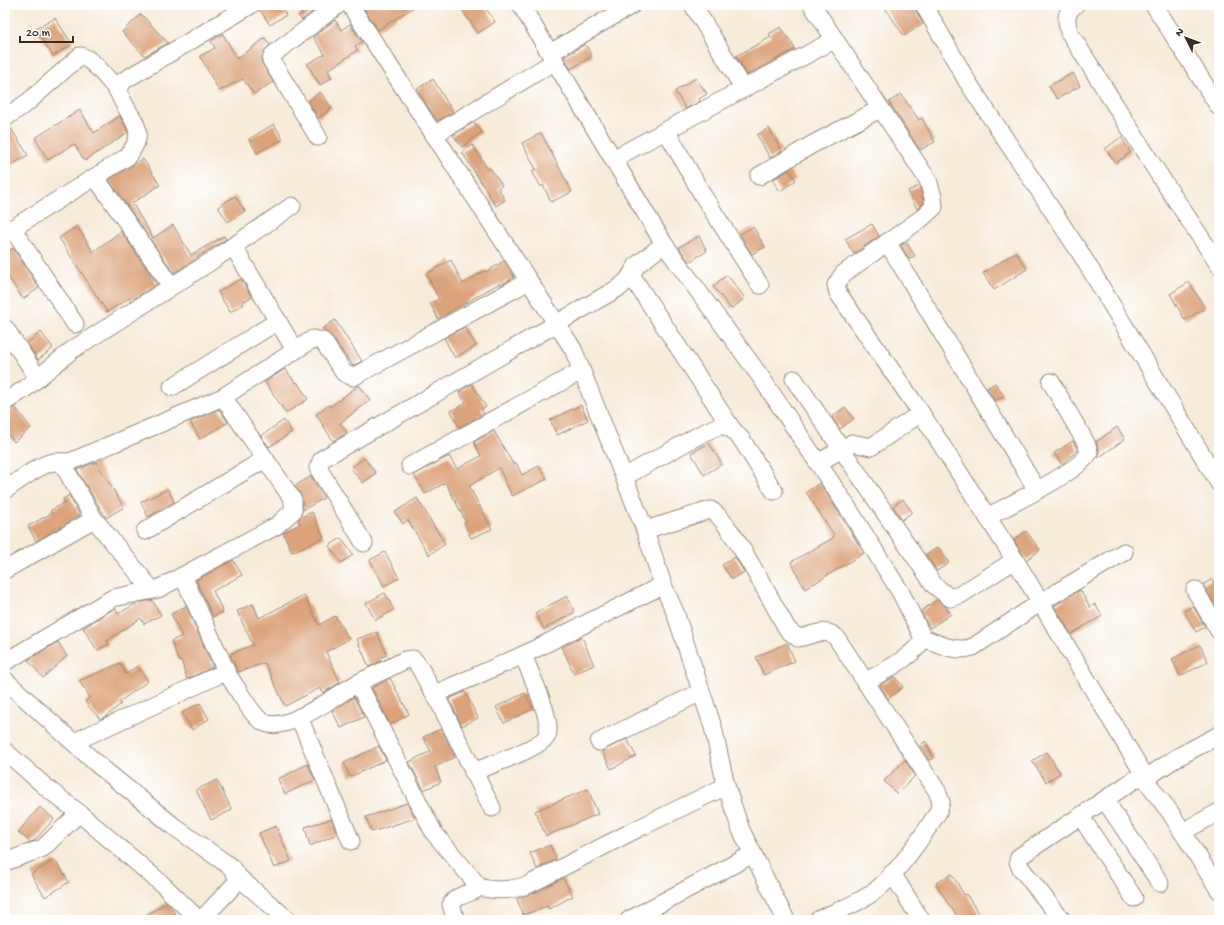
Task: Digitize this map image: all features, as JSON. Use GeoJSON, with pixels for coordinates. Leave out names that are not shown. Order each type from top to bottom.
{"type":"FeatureCollection","features":[{"type":"Feature","properties":{"kind":"street"},"geometry":{"type":"LineString","coordinates":[[118,91],[123,81],[251,5]]}},
{"type":"Feature","properties":{"kind":"street"},"geometry":{"type":"LineString","coordinates":[[318,137],[271,60],[280,49],[338,5]]}},
{"type":"Feature","properties":{"kind":"street"},"geometry":{"type":"LineString","coordinates":[[350,5],[573,349],[645,530],[675,612],[713,727],[726,786],[741,830],[786,920]]}},
{"type":"Feature","properties":{"kind":"street"},"geometry":{"type":"LineString","coordinates":[[521,5],[664,244],[687,278],[721,320],[818,463],[901,593],[923,638],[950,648],[963,650],[987,638],[1041,602],[1124,552]]}},
{"type":"Feature","properties":{"kind":"street"},"geometry":{"type":"LineString","coordinates":[[434,135],[632,5]]}},
{"type":"Feature","properties":{"kind":"street"},"geometry":{"type":"LineString","coordinates":[[694,5],[744,89]]}},
{"type":"Feature","properties":{"kind":"street"},"geometry":{"type":"LineString","coordinates":[[812,5],[928,180],[934,197],[934,207],[922,218],[843,274],[836,285],[838,293],[922,413],[1041,602],[1144,776],[1219,890]]}},
{"type":"Feature","properties":{"kind":"street"},"geometry":{"type":"LineString","coordinates":[[924,5],[967,81],[1081,254],[1219,482]]}},
{"type":"Feature","properties":{"kind":"street"},"geometry":{"type":"LineString","coordinates":[[1075,5],[1070,9],[1066,19],[1069,32],[1156,170],[1219,265]]}},
{"type":"Feature","properties":{"kind":"street"},"geometry":{"type":"LineString","coordinates":[[1154,5],[1219,107]]}},
{"type":"Feature","properties":{"kind":"street"},"geometry":{"type":"LineString","coordinates":[[614,159],[834,40]]}},
{"type":"Feature","properties":{"kind":"street"},"geometry":{"type":"LineString","coordinates":[[6,114],[28,102],[80,56],[84,56],[92,62],[118,91],[122,102],[136,125],[139,134],[137,145],[127,157],[96,178],[9,231],[75,324]]}},
{"type":"Feature","properties":{"kind":"street"},"geometry":{"type":"LineString","coordinates":[[759,176],[813,144],[880,109]]}},
{"type":"Feature","properties":{"kind":"street"},"geometry":{"type":"LineString","coordinates":[[666,130],[702,194],[760,285]]}},
{"type":"Feature","properties":{"kind":"street"},"geometry":{"type":"LineString","coordinates":[[96,178],[166,280]]}},
{"type":"Feature","properties":{"kind":"street"},"geometry":{"type":"LineString","coordinates":[[5,402],[38,378],[72,350],[292,206]]}},
{"type":"Feature","properties":{"kind":"street"},"geometry":{"type":"LineString","coordinates":[[887,242],[1037,490]]}},
{"type":"Feature","properties":{"kind":"street"},"geometry":{"type":"LineString","coordinates":[[364,543],[318,468],[322,460],[557,325],[620,287],[631,275],[638,264],[664,244]]}},
{"type":"Feature","properties":{"kind":"street"},"geometry":{"type":"LineString","coordinates":[[233,246],[295,350]]}},
{"type":"Feature","properties":{"kind":"street"},"geometry":{"type":"LineString","coordinates":[[631,275],[732,429],[742,440],[774,491]]}},
{"type":"Feature","properties":{"kind":"street"},"geometry":{"type":"LineString","coordinates":[[5,490],[45,465],[54,462],[72,462],[223,398],[313,339],[323,341],[344,373],[352,377],[529,281]]}},
{"type":"Feature","properties":{"kind":"street"},"geometry":{"type":"LineString","coordinates":[[172,387],[278,322]]}},
{"type":"Feature","properties":{"kind":"street"},"geometry":{"type":"LineString","coordinates":[[5,328],[38,378]]}},
{"type":"Feature","properties":{"kind":"street"},"geometry":{"type":"LineString","coordinates":[[410,466],[581,371]]}},
{"type":"Feature","properties":{"kind":"street"},"geometry":{"type":"LineString","coordinates":[[794,379],[934,585],[944,594],[950,598],[960,595],[1015,560]]}},
{"type":"Feature","properties":{"kind":"street"},"geometry":{"type":"LineString","coordinates":[[987,517],[1037,490],[1075,467],[1087,457],[1089,452],[1051,382]]}},
{"type":"Feature","properties":{"kind":"street"},"geometry":{"type":"LineString","coordinates":[[5,662],[113,598],[158,589],[276,526],[293,511],[293,500],[223,398]]}},
{"type":"Feature","properties":{"kind":"street"},"geometry":{"type":"LineString","coordinates":[[818,463],[852,443],[871,447],[922,413]]}},
{"type":"Feature","properties":{"kind":"street"},"geometry":{"type":"LineString","coordinates":[[624,477],[718,426],[724,426],[732,429]]}},
{"type":"Feature","properties":{"kind":"street"},"geometry":{"type":"LineString","coordinates":[[145,531],[265,459]]}},
{"type":"Feature","properties":{"kind":"street"},"geometry":{"type":"LineString","coordinates":[[62,463],[94,519],[152,590]]}},
{"type":"Feature","properties":{"kind":"street"},"geometry":{"type":"LineString","coordinates":[[645,530],[710,510],[715,511],[731,531],[788,630],[798,638],[824,632],[830,632],[836,637],[937,791],[941,802],[938,812],[929,826],[892,873],[880,886],[861,900],[818,920]]}},
{"type":"Feature","properties":{"kind":"street"},"geometry":{"type":"LineString","coordinates":[[5,570],[94,519]]}},
{"type":"Feature","properties":{"kind":"street"},"geometry":{"type":"LineString","coordinates":[[183,576],[228,675],[257,718],[264,723],[276,726],[299,717],[358,683],[405,660],[413,659],[418,664],[428,686],[435,694],[492,808]]}},
{"type":"Feature","properties":{"kind":"street"},"geometry":{"type":"LineString","coordinates":[[435,694],[523,655],[664,585]]}},
{"type":"Feature","properties":{"kind":"street"},"geometry":{"type":"LineString","coordinates":[[1195,590],[1219,631]]}},
{"type":"Feature","properties":{"kind":"street"},"geometry":{"type":"LineString","coordinates":[[865,682],[907,656],[921,644],[923,638]]}},
{"type":"Feature","properties":{"kind":"street"},"geometry":{"type":"LineString","coordinates":[[473,772],[542,742],[547,735],[549,728],[546,716],[523,655]]}},
{"type":"Feature","properties":{"kind":"street"},"geometry":{"type":"LineString","coordinates":[[74,742],[211,678],[221,674],[228,675]]}},
{"type":"Feature","properties":{"kind":"street"},"geometry":{"type":"LineString","coordinates":[[5,680],[97,764],[176,828],[230,866],[237,878],[288,920]]}},
{"type":"Feature","properties":{"kind":"street"},"geometry":{"type":"LineString","coordinates":[[358,683],[434,833],[476,882],[477,887]]}},
{"type":"Feature","properties":{"kind":"street"},"geometry":{"type":"LineString","coordinates":[[599,742],[701,692]]}},
{"type":"Feature","properties":{"kind":"street"},"geometry":{"type":"LineString","coordinates":[[299,717],[351,841]]}},
{"type":"Feature","properties":{"kind":"street"},"geometry":{"type":"LineString","coordinates":[[1062,920],[1035,887],[1018,861],[1025,852],[1144,776],[1219,735]]}},
{"type":"Feature","properties":{"kind":"street"},"geometry":{"type":"LineString","coordinates":[[5,751],[48,789],[79,813],[162,884],[195,919],[212,907],[237,878]]}},
{"type":"Feature","properties":{"kind":"street"},"geometry":{"type":"LineString","coordinates":[[477,887],[496,891],[510,890],[528,885],[637,828],[726,786]]}},
{"type":"Feature","properties":{"kind":"street"},"geometry":{"type":"LineString","coordinates":[[1105,800],[1160,883]]}},
{"type":"Feature","properties":{"kind":"street"},"geometry":{"type":"LineString","coordinates":[[1182,832],[1219,812]]}},
{"type":"Feature","properties":{"kind":"street"},"geometry":{"type":"LineString","coordinates":[[5,862],[43,848],[79,813]]}},
{"type":"Feature","properties":{"kind":"street"},"geometry":{"type":"LineString","coordinates":[[1081,817],[1134,898]]}},
{"type":"Feature","properties":{"kind":"street"},"geometry":{"type":"LineString","coordinates":[[629,920],[753,854]]}},
{"type":"Feature","properties":{"kind":"street"},"geometry":{"type":"LineString","coordinates":[[892,873],[921,920]]}},
{"type":"Feature","properties":{"kind":"street"},"geometry":{"type":"LineString","coordinates":[[456,920],[451,905],[454,900],[458,896],[475,890],[477,887]]}},
{"type":"Feature","properties":{"kind":"building"},"geometry":{"type":"Polygon","coordinates":[[[261,5],[280,5],[286,15],[270,25],[260,10],[261,5]]]}},
{"type":"Feature","properties":{"kind":"building"},"geometry":{"type":"Polygon","coordinates":[[[313,5],[321,5],[302,20],[298,16],[313,5]]]}},
{"type":"Feature","properties":{"kind":"building"},"geometry":{"type":"Polygon","coordinates":[[[362,5],[417,5],[378,30],[362,5]]]}},
{"type":"Feature","properties":{"kind":"building"},"geometry":{"type":"Polygon","coordinates":[[[459,5],[484,5],[495,22],[478,33],[459,5]]]}},
{"type":"Feature","properties":{"kind":"building"},"geometry":{"type":"Polygon","coordinates":[[[883,5],[913,5],[923,24],[904,36],[883,5]]]}},
{"type":"Feature","properties":{"kind":"building"},"geometry":{"type":"Polygon","coordinates":[[[141,14],[168,43],[145,56],[122,32],[141,14]]]}},
{"type":"Feature","properties":{"kind":"building"},"geometry":{"type":"Polygon","coordinates":[[[55,18],[72,44],[53,56],[36,29],[55,18]]]}},
{"type":"Feature","properties":{"kind":"building"},"geometry":{"type":"Polygon","coordinates":[[[335,20],[341,30],[350,24],[362,42],[355,46],[358,50],[328,70],[332,78],[320,85],[307,64],[325,54],[313,37],[335,20]]]}},
{"type":"Feature","properties":{"kind":"building"},"geometry":{"type":"Polygon","coordinates":[[[781,27],[795,49],[747,75],[736,56],[771,37],[769,34],[781,27]]]}},
{"type":"Feature","properties":{"kind":"building"},"geometry":{"type":"Polygon","coordinates":[[[223,34],[237,59],[265,38],[270,45],[264,51],[261,61],[273,82],[254,94],[243,79],[219,91],[200,56],[215,48],[211,41],[223,34]]]}},
{"type":"Feature","properties":{"kind":"building"},"geometry":{"type":"Polygon","coordinates":[[[585,44],[592,56],[571,69],[564,57],[585,44]]]}},
{"type":"Feature","properties":{"kind":"building"},"geometry":{"type":"Polygon","coordinates":[[[1073,73],[1080,86],[1057,99],[1049,86],[1073,73]]]}},
{"type":"Feature","properties":{"kind":"building"},"geometry":{"type":"Polygon","coordinates":[[[696,78],[707,94],[699,99],[700,101],[686,109],[675,91],[696,78]]]}},
{"type":"Feature","properties":{"kind":"building"},"geometry":{"type":"Polygon","coordinates":[[[433,79],[453,112],[437,121],[417,89],[433,79]]]}},
{"type":"Feature","properties":{"kind":"building"},"geometry":{"type":"Polygon","coordinates":[[[320,92],[332,108],[318,118],[308,101],[320,92]]]}},
{"type":"Feature","properties":{"kind":"building"},"geometry":{"type":"Polygon","coordinates":[[[901,94],[919,120],[922,118],[935,142],[920,150],[889,102],[901,94]]]}},
{"type":"Feature","properties":{"kind":"building"},"geometry":{"type":"Polygon","coordinates":[[[80,110],[94,133],[120,116],[128,132],[85,161],[74,144],[48,160],[35,138],[80,110]]]}},
{"type":"Feature","properties":{"kind":"building"},"geometry":{"type":"Polygon","coordinates":[[[474,122],[482,132],[462,147],[453,135],[474,122]]]}},
{"type":"Feature","properties":{"kind":"building"},"geometry":{"type":"Polygon","coordinates":[[[274,124],[283,139],[257,153],[249,139],[274,124]]]}},
{"type":"Feature","properties":{"kind":"building"},"geometry":{"type":"Polygon","coordinates":[[[10,127],[28,155],[5,169],[5,128],[10,127]]]}},
{"type":"Feature","properties":{"kind":"building"},"geometry":{"type":"Polygon","coordinates":[[[769,128],[782,151],[770,158],[757,135],[769,128]]]}},
{"type":"Feature","properties":{"kind":"building"},"geometry":{"type":"Polygon","coordinates":[[[541,133],[572,192],[551,202],[543,185],[541,187],[532,171],[536,169],[522,143],[541,133]]]}},
{"type":"Feature","properties":{"kind":"building"},"geometry":{"type":"Polygon","coordinates":[[[1121,137],[1131,152],[1116,163],[1105,149],[1121,137]]]}},
{"type":"Feature","properties":{"kind":"building"},"geometry":{"type":"Polygon","coordinates":[[[473,145],[488,170],[490,168],[502,185],[498,188],[505,200],[496,206],[462,152],[473,145]]]}},
{"type":"Feature","properties":{"kind":"building"},"geometry":{"type":"Polygon","coordinates":[[[143,159],[160,185],[132,203],[153,238],[173,225],[191,255],[224,236],[226,239],[174,273],[109,180],[143,159]]]}},
{"type":"Feature","properties":{"kind":"building"},"geometry":{"type":"Polygon","coordinates":[[[789,170],[796,180],[780,191],[772,180],[789,170]]]}},
{"type":"Feature","properties":{"kind":"building"},"geometry":{"type":"Polygon","coordinates":[[[919,186],[924,203],[917,209],[908,191],[919,186]]]}},
{"type":"Feature","properties":{"kind":"building"},"geometry":{"type":"Polygon","coordinates":[[[235,196],[245,211],[228,222],[218,207],[235,196]]]}},
{"type":"Feature","properties":{"kind":"building"},"geometry":{"type":"Polygon","coordinates":[[[872,224],[879,236],[854,254],[845,239],[872,224]]]}},
{"type":"Feature","properties":{"kind":"building"},"geometry":{"type":"Polygon","coordinates":[[[77,226],[93,252],[121,231],[157,284],[131,301],[129,298],[107,312],[59,238],[77,226]]]}},
{"type":"Feature","properties":{"kind":"building"},"geometry":{"type":"Polygon","coordinates":[[[753,227],[765,247],[752,254],[740,234],[753,227]]]}},
{"type":"Feature","properties":{"kind":"building"},"geometry":{"type":"Polygon","coordinates":[[[699,236],[707,251],[689,262],[679,247],[699,236]]]}},
{"type":"Feature","properties":{"kind":"building"},"geometry":{"type":"Polygon","coordinates":[[[906,242],[915,256],[909,259],[901,245],[906,242]]]}},
{"type":"Feature","properties":{"kind":"building"},"geometry":{"type":"Polygon","coordinates":[[[13,248],[39,288],[23,299],[5,272],[5,254],[13,248]]]}},
{"type":"Feature","properties":{"kind":"building"},"geometry":{"type":"Polygon","coordinates":[[[1016,252],[1027,269],[994,290],[983,273],[1016,252]]]}},
{"type":"Feature","properties":{"kind":"building"},"geometry":{"type":"Polygon","coordinates":[[[451,260],[463,284],[485,270],[486,272],[504,261],[514,277],[501,285],[500,283],[438,319],[430,303],[439,299],[426,274],[451,260]]]}},
{"type":"Feature","properties":{"kind":"building"},"geometry":{"type":"Polygon","coordinates":[[[727,275],[745,298],[731,309],[713,286],[727,275]]]}},
{"type":"Feature","properties":{"kind":"building"},"geometry":{"type":"Polygon","coordinates":[[[241,279],[252,297],[242,302],[244,304],[230,312],[218,292],[241,279]]]}},
{"type":"Feature","properties":{"kind":"building"},"geometry":{"type":"Polygon","coordinates":[[[1189,282],[1205,308],[1185,320],[1170,294],[1189,282]]]}},
{"type":"Feature","properties":{"kind":"building"},"geometry":{"type":"Polygon","coordinates":[[[335,320],[362,361],[353,366],[331,336],[322,329],[335,320]]]}},
{"type":"Feature","properties":{"kind":"building"},"geometry":{"type":"Polygon","coordinates":[[[465,327],[476,346],[455,358],[444,338],[465,327]]]}},
{"type":"Feature","properties":{"kind":"building"},"geometry":{"type":"Polygon","coordinates":[[[41,332],[53,348],[38,360],[27,343],[41,332]]]}},
{"type":"Feature","properties":{"kind":"building"},"geometry":{"type":"Polygon","coordinates":[[[285,369],[296,383],[297,382],[308,399],[286,413],[265,382],[285,369]]]}},
{"type":"Feature","properties":{"kind":"building"},"geometry":{"type":"Polygon","coordinates":[[[995,383],[1004,396],[995,401],[987,388],[995,383]]]}},
{"type":"Feature","properties":{"kind":"building"},"geometry":{"type":"Polygon","coordinates":[[[472,384],[486,407],[481,409],[484,414],[459,427],[451,411],[466,403],[459,392],[472,384]]]}},
{"type":"Feature","properties":{"kind":"building"},"geometry":{"type":"Polygon","coordinates":[[[359,385],[370,400],[340,423],[347,433],[333,441],[316,414],[329,405],[330,407],[359,385]]]}},
{"type":"Feature","properties":{"kind":"building"},"geometry":{"type":"Polygon","coordinates":[[[581,405],[588,420],[557,435],[550,420],[581,405]]]}},
{"type":"Feature","properties":{"kind":"building"},"geometry":{"type":"Polygon","coordinates":[[[15,407],[31,428],[14,442],[5,430],[5,412],[15,407]]]}},
{"type":"Feature","properties":{"kind":"building"},"geometry":{"type":"Polygon","coordinates":[[[845,407],[854,419],[840,429],[832,417],[845,407]]]}},
{"type":"Feature","properties":{"kind":"building"},"geometry":{"type":"Polygon","coordinates":[[[219,409],[228,422],[200,439],[190,422],[219,409]]]}},
{"type":"Feature","properties":{"kind":"building"},"geometry":{"type":"Polygon","coordinates":[[[284,420],[292,432],[269,447],[261,436],[284,420]]]}},
{"type":"Feature","properties":{"kind":"building"},"geometry":{"type":"Polygon","coordinates":[[[1117,427],[1125,439],[1098,458],[1099,449],[1096,442],[1117,427]]]}},
{"type":"Feature","properties":{"kind":"building"},"geometry":{"type":"Polygon","coordinates":[[[494,431],[513,464],[516,463],[522,475],[539,466],[547,479],[512,496],[499,468],[469,486],[492,529],[471,538],[464,523],[466,522],[447,485],[445,483],[425,494],[414,475],[449,456],[457,469],[481,456],[474,442],[494,431]]]}},
{"type":"Feature","properties":{"kind":"building"},"geometry":{"type":"Polygon","coordinates":[[[1073,441],[1078,450],[1062,464],[1054,453],[1073,441]]]}},
{"type":"Feature","properties":{"kind":"building"},"geometry":{"type":"Polygon","coordinates":[[[709,443],[722,464],[704,475],[691,453],[709,443]]]}},
{"type":"Feature","properties":{"kind":"building"},"geometry":{"type":"Polygon","coordinates":[[[364,458],[376,473],[363,483],[351,468],[364,458]]]}},
{"type":"Feature","properties":{"kind":"building"},"geometry":{"type":"Polygon","coordinates":[[[96,462],[124,507],[106,518],[77,470],[96,462]]]}},
{"type":"Feature","properties":{"kind":"building"},"geometry":{"type":"Polygon","coordinates":[[[311,476],[324,498],[303,510],[301,495],[295,486],[311,476]]]}},
{"type":"Feature","properties":{"kind":"building"},"geometry":{"type":"Polygon","coordinates":[[[820,483],[864,553],[805,589],[791,562],[833,538],[834,535],[806,492],[820,483]]]}},
{"type":"Feature","properties":{"kind":"building"},"geometry":{"type":"Polygon","coordinates":[[[168,489],[174,502],[148,517],[141,502],[168,489]]]}},
{"type":"Feature","properties":{"kind":"building"},"geometry":{"type":"Polygon","coordinates":[[[69,495],[80,515],[36,541],[28,526],[52,513],[50,511],[65,502],[63,499],[69,495]]]}},
{"type":"Feature","properties":{"kind":"building"},"geometry":{"type":"Polygon","coordinates":[[[417,498],[445,544],[429,555],[408,520],[403,524],[395,512],[417,498]]]}},
{"type":"Feature","properties":{"kind":"building"},"geometry":{"type":"Polygon","coordinates":[[[903,499],[912,512],[902,520],[893,506],[903,499]]]}},
{"type":"Feature","properties":{"kind":"building"},"geometry":{"type":"Polygon","coordinates":[[[312,512],[324,538],[292,552],[283,533],[300,524],[298,520],[300,518],[312,512]]]}},
{"type":"Feature","properties":{"kind":"building"},"geometry":{"type":"Polygon","coordinates":[[[1026,531],[1040,550],[1026,560],[1014,540],[1026,531]]]}},
{"type":"Feature","properties":{"kind":"building"},"geometry":{"type":"Polygon","coordinates":[[[341,538],[353,555],[341,563],[329,546],[341,538]]]}},
{"type":"Feature","properties":{"kind":"building"},"geometry":{"type":"Polygon","coordinates":[[[938,547],[949,563],[937,571],[926,555],[938,547]]]}},
{"type":"Feature","properties":{"kind":"building"},"geometry":{"type":"Polygon","coordinates":[[[385,552],[399,578],[384,586],[370,560],[385,552]]]}},
{"type":"Feature","properties":{"kind":"building"},"geometry":{"type":"Polygon","coordinates":[[[735,557],[744,572],[732,579],[722,565],[735,557]]]}},
{"type":"Feature","properties":{"kind":"building"},"geometry":{"type":"Polygon","coordinates":[[[233,560],[242,575],[213,591],[223,612],[213,617],[196,580],[233,560]]]}},
{"type":"Feature","properties":{"kind":"building"},"geometry":{"type":"Polygon","coordinates":[[[1212,579],[1219,590],[1219,611],[1203,585],[1212,579]]]}},
{"type":"Feature","properties":{"kind":"building"},"geometry":{"type":"Polygon","coordinates":[[[1080,590],[1090,607],[1095,604],[1102,616],[1071,634],[1054,606],[1080,590]]]}},
{"type":"Feature","properties":{"kind":"building"},"geometry":{"type":"Polygon","coordinates":[[[385,593],[394,610],[375,620],[366,603],[385,593]]]}},
{"type":"Feature","properties":{"kind":"building"},"geometry":{"type":"Polygon","coordinates":[[[304,595],[319,625],[335,616],[349,639],[326,652],[340,682],[323,693],[320,688],[285,706],[265,663],[238,672],[230,654],[253,645],[237,611],[253,604],[259,618],[304,595]]]}},
{"type":"Feature","properties":{"kind":"building"},"geometry":{"type":"Polygon","coordinates":[[[567,596],[575,612],[544,629],[535,613],[567,596]]]}},
{"type":"Feature","properties":{"kind":"building"},"geometry":{"type":"Polygon","coordinates":[[[152,600],[161,615],[144,624],[141,618],[107,641],[109,644],[97,650],[83,628],[115,608],[118,614],[137,603],[152,600]]]}},
{"type":"Feature","properties":{"kind":"building"},"geometry":{"type":"Polygon","coordinates":[[[937,600],[946,607],[951,614],[930,628],[921,611],[937,600]]]}},
{"type":"Feature","properties":{"kind":"building"},"geometry":{"type":"Polygon","coordinates":[[[186,606],[213,667],[187,679],[181,660],[179,661],[171,641],[182,636],[171,614],[186,606]]]}},
{"type":"Feature","properties":{"kind":"building"},"geometry":{"type":"Polygon","coordinates":[[[1193,606],[1205,627],[1196,632],[1184,611],[1193,606]]]}},
{"type":"Feature","properties":{"kind":"building"},"geometry":{"type":"Polygon","coordinates":[[[377,632],[387,655],[379,658],[381,661],[369,667],[357,639],[377,632]]]}},
{"type":"Feature","properties":{"kind":"building"},"geometry":{"type":"Polygon","coordinates":[[[582,637],[594,665],[574,674],[562,647],[582,637]]]}},
{"type":"Feature","properties":{"kind":"building"},"geometry":{"type":"Polygon","coordinates":[[[58,642],[67,656],[43,678],[28,660],[58,642]]]}},
{"type":"Feature","properties":{"kind":"building"},"geometry":{"type":"Polygon","coordinates":[[[787,643],[795,661],[764,675],[756,657],[787,643]]]}},
{"type":"Feature","properties":{"kind":"building"},"geometry":{"type":"Polygon","coordinates":[[[1200,645],[1208,662],[1180,676],[1172,659],[1200,645]]]}},
{"type":"Feature","properties":{"kind":"building"},"geometry":{"type":"Polygon","coordinates":[[[120,663],[126,674],[137,666],[148,681],[119,702],[121,704],[105,717],[100,719],[85,702],[90,697],[79,681],[120,663]]]}},
{"type":"Feature","properties":{"kind":"building"},"geometry":{"type":"Polygon","coordinates":[[[895,677],[903,687],[888,699],[880,685],[895,677]]]}},
{"type":"Feature","properties":{"kind":"building"},"geometry":{"type":"Polygon","coordinates":[[[390,678],[409,714],[390,725],[372,688],[390,678]]]}},
{"type":"Feature","properties":{"kind":"building"},"geometry":{"type":"Polygon","coordinates":[[[465,692],[478,718],[462,726],[449,699],[465,692]]]}},
{"type":"Feature","properties":{"kind":"building"},"geometry":{"type":"Polygon","coordinates":[[[525,693],[533,709],[504,723],[496,707],[525,693]]]}},
{"type":"Feature","properties":{"kind":"building"},"geometry":{"type":"Polygon","coordinates":[[[354,697],[364,717],[341,728],[332,711],[354,697]]]}},
{"type":"Feature","properties":{"kind":"building"},"geometry":{"type":"Polygon","coordinates":[[[200,703],[209,719],[192,730],[182,713],[200,703]]]}},
{"type":"Feature","properties":{"kind":"building"},"geometry":{"type":"Polygon","coordinates":[[[441,729],[455,757],[435,767],[441,782],[424,790],[409,762],[431,751],[423,737],[441,729]]]}},
{"type":"Feature","properties":{"kind":"building"},"geometry":{"type":"Polygon","coordinates":[[[627,739],[636,756],[611,769],[602,751],[627,739]]]}},
{"type":"Feature","properties":{"kind":"building"},"geometry":{"type":"Polygon","coordinates":[[[925,741],[934,758],[929,760],[920,746],[925,741]]]}},
{"type":"Feature","properties":{"kind":"building"},"geometry":{"type":"Polygon","coordinates":[[[379,746],[386,760],[350,777],[344,763],[379,746]]]}},
{"type":"Feature","properties":{"kind":"building"},"geometry":{"type":"Polygon","coordinates":[[[1047,752],[1060,773],[1046,782],[1032,761],[1047,752]]]}},
{"type":"Feature","properties":{"kind":"building"},"geometry":{"type":"Polygon","coordinates":[[[905,760],[915,776],[897,794],[884,781],[905,760]]]}},
{"type":"Feature","properties":{"kind":"building"},"geometry":{"type":"Polygon","coordinates":[[[308,764],[315,780],[285,794],[278,779],[308,764]]]}},
{"type":"Feature","properties":{"kind":"building"},"geometry":{"type":"Polygon","coordinates":[[[217,780],[232,810],[211,820],[196,790],[217,780]]]}},
{"type":"Feature","properties":{"kind":"building"},"geometry":{"type":"Polygon","coordinates":[[[588,789],[598,814],[546,836],[535,811],[588,789]]]}},
{"type":"Feature","properties":{"kind":"building"},"geometry":{"type":"Polygon","coordinates":[[[407,803],[415,818],[372,832],[366,817],[407,803]]]}},
{"type":"Feature","properties":{"kind":"building"},"geometry":{"type":"Polygon","coordinates":[[[40,807],[54,819],[34,841],[30,842],[18,832],[40,807]]]}},
{"type":"Feature","properties":{"kind":"building"},"geometry":{"type":"Polygon","coordinates":[[[331,819],[337,834],[310,846],[305,827],[331,819]]]}},
{"type":"Feature","properties":{"kind":"building"},"geometry":{"type":"Polygon","coordinates":[[[276,826],[291,861],[274,868],[259,833],[276,826]]]}},
{"type":"Feature","properties":{"kind":"building"},"geometry":{"type":"Polygon","coordinates":[[[550,845],[556,859],[537,869],[530,853],[550,845]]]}},
{"type":"Feature","properties":{"kind":"building"},"geometry":{"type":"Polygon","coordinates":[[[55,860],[69,882],[45,897],[31,874],[55,860]]]}},
{"type":"Feature","properties":{"kind":"building"},"geometry":{"type":"Polygon","coordinates":[[[952,874],[964,895],[966,894],[983,920],[960,920],[947,902],[936,883],[952,874]]]}},
{"type":"Feature","properties":{"kind":"building"},"geometry":{"type":"Polygon","coordinates":[[[563,878],[573,896],[549,909],[547,906],[523,915],[517,899],[539,891],[563,878]]]}},
{"type":"Feature","properties":{"kind":"building"},"geometry":{"type":"Polygon","coordinates":[[[167,902],[179,920],[139,920],[167,902]]]}}]}
